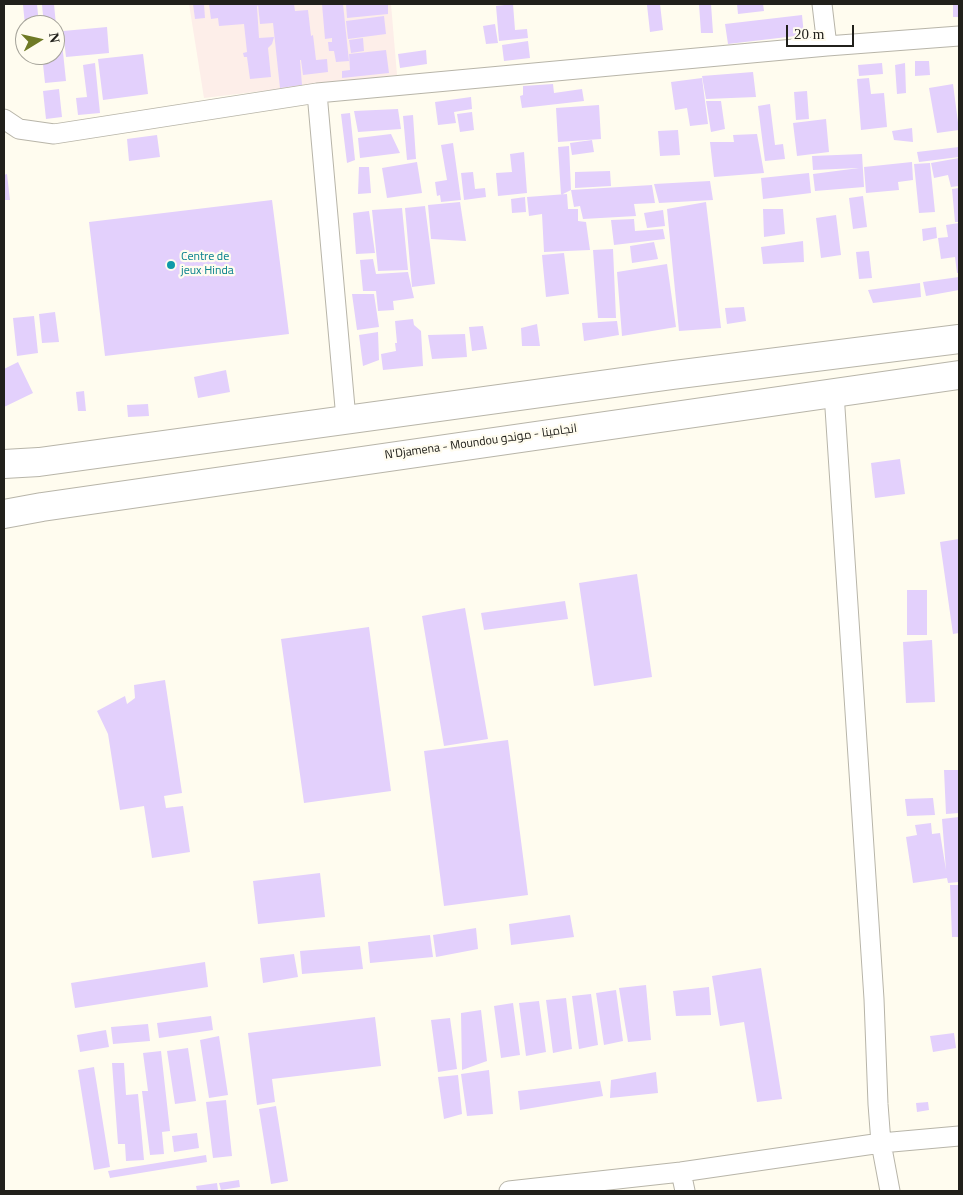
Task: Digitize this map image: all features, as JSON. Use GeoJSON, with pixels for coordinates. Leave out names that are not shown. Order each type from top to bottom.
{"type":"FeatureCollection","features":[{"type":"Feature","properties":{"kind":"main road"},"geometry":{"type":"LineString","coordinates":[[4,464],[49,460],[959,339]]}},
{"type":"Feature","properties":{"kind":"main road","name":"N'Djamena - Moundou انجامينا - موندو"},"geometry":{"type":"LineString","coordinates":[[4,514],[51,505],[959,375]]}},
{"type":"Feature","properties":{"kind":"street"},"geometry":{"type":"LineString","coordinates":[[822,4],[827,46]]}},
{"type":"Feature","properties":{"kind":"street"},"geometry":{"type":"LineString","coordinates":[[4,119],[19,128],[54,134],[317,93],[827,46],[959,36]]}},
{"type":"Feature","properties":{"kind":"street"},"geometry":{"type":"LineString","coordinates":[[317,93],[346,419]]}},
{"type":"Feature","properties":{"kind":"street"},"geometry":{"type":"LineString","coordinates":[[834,393],[874,999],[881,1142],[890,1191]]}},
{"type":"Feature","properties":{"kind":"street"},"geometry":{"type":"LineString","coordinates":[[509,1191],[681,1172],[881,1142],[959,1136]]}},
{"type":"Feature","properties":{"kind":"street"},"geometry":{"type":"LineString","coordinates":[[681,1172],[685,1191]]}},
{"type":"Feature","properties":{"kind":"shaded area"},"geometry":{"type":"Polygon","coordinates":[[[189,4],[391,4],[397,75],[204,98],[189,4]]]}},
{"type":"Feature","properties":{"kind":"building"},"geometry":{"type":"Polygon","coordinates":[[[37,4],[38,15],[24,15],[23,5],[37,4]]]}},
{"type":"Feature","properties":{"kind":"building"},"geometry":{"type":"Polygon","coordinates":[[[54,4],[55,15],[43,15],[42,5],[54,4]]]}},
{"type":"Feature","properties":{"kind":"building"},"geometry":{"type":"Polygon","coordinates":[[[193,4],[204,4],[205,18],[195,19],[193,4]]]}},
{"type":"Feature","properties":{"kind":"building"},"geometry":{"type":"Polygon","coordinates":[[[209,4],[294,4],[295,11],[308,10],[316,60],[327,59],[328,72],[303,75],[300,60],[302,85],[280,88],[273,23],[260,24],[258,5],[259,38],[274,37],[272,44],[268,48],[271,77],[250,79],[247,57],[244,57],[243,53],[247,52],[244,24],[219,26],[218,18],[211,19],[209,4]]]}},
{"type":"Feature","properties":{"kind":"building"},"geometry":{"type":"Polygon","coordinates":[[[322,4],[343,4],[349,61],[336,62],[334,51],[329,51],[328,42],[332,42],[332,38],[325,39],[322,4]]]}},
{"type":"Feature","properties":{"kind":"building"},"geometry":{"type":"Polygon","coordinates":[[[346,4],[388,4],[388,14],[347,18],[346,4]]]}},
{"type":"Feature","properties":{"kind":"building"},"geometry":{"type":"Polygon","coordinates":[[[513,4],[515,30],[527,29],[528,38],[499,41],[496,6],[513,4]]]}},
{"type":"Feature","properties":{"kind":"building"},"geometry":{"type":"Polygon","coordinates":[[[660,4],[663,30],[650,32],[647,5],[660,4]]]}},
{"type":"Feature","properties":{"kind":"building"},"geometry":{"type":"Polygon","coordinates":[[[699,4],[711,4],[713,33],[701,33],[699,4]]]}},
{"type":"Feature","properties":{"kind":"building"},"geometry":{"type":"Polygon","coordinates":[[[737,4],[763,4],[764,11],[738,14],[737,4]]]}},
{"type":"Feature","properties":{"kind":"building"},"geometry":{"type":"Polygon","coordinates":[[[953,4],[959,4],[959,17],[953,17],[953,4]]]}},
{"type":"Feature","properties":{"kind":"building"},"geometry":{"type":"Polygon","coordinates":[[[802,15],[804,35],[728,44],[725,24],[802,15]]]}},
{"type":"Feature","properties":{"kind":"building"},"geometry":{"type":"Polygon","coordinates":[[[384,16],[386,34],[348,39],[346,21],[384,16]]]}},
{"type":"Feature","properties":{"kind":"building"},"geometry":{"type":"Polygon","coordinates":[[[495,24],[498,43],[486,44],[483,26],[495,24]]]}},
{"type":"Feature","properties":{"kind":"building"},"geometry":{"type":"Polygon","coordinates":[[[107,27],[109,53],[66,57],[65,31],[107,27]]]}},
{"type":"Feature","properties":{"kind":"building"},"geometry":{"type":"Polygon","coordinates":[[[363,38],[364,51],[351,53],[349,40],[363,38]]]}},
{"type":"Feature","properties":{"kind":"building"},"geometry":{"type":"Polygon","coordinates":[[[528,41],[530,58],[504,61],[502,45],[528,41]]]}},
{"type":"Feature","properties":{"kind":"building"},"geometry":{"type":"Polygon","coordinates":[[[386,50],[389,73],[342,78],[342,71],[350,70],[349,54],[386,50]]]}},
{"type":"Feature","properties":{"kind":"building"},"geometry":{"type":"Polygon","coordinates":[[[426,50],[427,64],[400,68],[398,54],[426,50]]]}},
{"type":"Feature","properties":{"kind":"building"},"geometry":{"type":"Polygon","coordinates":[[[143,54],[148,94],[103,100],[98,59],[143,54]]]}},
{"type":"Feature","properties":{"kind":"building"},"geometry":{"type":"Polygon","coordinates":[[[915,61],[929,61],[930,75],[915,76],[915,61]]]}},
{"type":"Feature","properties":{"kind":"building"},"geometry":{"type":"Polygon","coordinates":[[[95,63],[100,113],[78,115],[76,98],[87,97],[83,65],[95,63]]]}},
{"type":"Feature","properties":{"kind":"building"},"geometry":{"type":"Polygon","coordinates":[[[882,63],[883,74],[859,76],[858,65],[882,63]]]}},
{"type":"Feature","properties":{"kind":"building"},"geometry":{"type":"Polygon","coordinates":[[[905,63],[906,93],[897,94],[895,65],[905,63]]]}},
{"type":"Feature","properties":{"kind":"building"},"geometry":{"type":"Polygon","coordinates":[[[43,65],[64,65],[66,81],[45,83],[43,65]]]}},
{"type":"Feature","properties":{"kind":"building"},"geometry":{"type":"Polygon","coordinates":[[[753,72],[756,97],[706,99],[702,76],[753,72]]]}},
{"type":"Feature","properties":{"kind":"building"},"geometry":{"type":"Polygon","coordinates":[[[702,78],[708,124],[690,126],[687,108],[675,110],[671,82],[702,78]]]}},
{"type":"Feature","properties":{"kind":"building"},"geometry":{"type":"Polygon","coordinates":[[[869,78],[871,94],[884,93],[887,127],[861,130],[857,79],[869,78]]]}},
{"type":"Feature","properties":{"kind":"building"},"geometry":{"type":"Polygon","coordinates":[[[553,84],[554,93],[582,89],[584,101],[522,108],[520,96],[523,95],[523,86],[553,84]]]}},
{"type":"Feature","properties":{"kind":"building"},"geometry":{"type":"Polygon","coordinates":[[[953,84],[959,130],[937,133],[929,88],[953,84]]]}},
{"type":"Feature","properties":{"kind":"building"},"geometry":{"type":"Polygon","coordinates":[[[59,89],[62,117],[46,119],[43,91],[59,89]]]}},
{"type":"Feature","properties":{"kind":"building"},"geometry":{"type":"Polygon","coordinates":[[[807,91],[809,119],[796,120],[794,92],[807,91]]]}},
{"type":"Feature","properties":{"kind":"building"},"geometry":{"type":"Polygon","coordinates":[[[471,97],[472,109],[454,112],[456,123],[438,125],[435,102],[471,97]]]}},
{"type":"Feature","properties":{"kind":"building"},"geometry":{"type":"Polygon","coordinates":[[[706,101],[721,101],[725,129],[711,132],[706,101]]]}},
{"type":"Feature","properties":{"kind":"building"},"geometry":{"type":"Polygon","coordinates":[[[770,104],[775,145],[783,144],[785,159],[765,161],[758,106],[770,104]]]}},
{"type":"Feature","properties":{"kind":"building"},"geometry":{"type":"Polygon","coordinates":[[[599,105],[601,139],[558,142],[556,108],[599,105]]]}},
{"type":"Feature","properties":{"kind":"building"},"geometry":{"type":"Polygon","coordinates":[[[398,109],[401,129],[358,132],[354,111],[398,109]]]}},
{"type":"Feature","properties":{"kind":"building"},"geometry":{"type":"Polygon","coordinates":[[[472,112],[474,130],[460,132],[457,114],[472,112]]]}},
{"type":"Feature","properties":{"kind":"building"},"geometry":{"type":"Polygon","coordinates":[[[350,113],[355,160],[347,163],[341,114],[350,113]]]}},
{"type":"Feature","properties":{"kind":"building"},"geometry":{"type":"Polygon","coordinates":[[[413,115],[416,159],[407,160],[403,116],[413,115]]]}},
{"type":"Feature","properties":{"kind":"building"},"geometry":{"type":"Polygon","coordinates":[[[826,119],[829,152],[797,156],[793,123],[826,119]]]}},
{"type":"Feature","properties":{"kind":"building"},"geometry":{"type":"Polygon","coordinates":[[[912,128],[913,142],[894,140],[892,131],[912,128]]]}},
{"type":"Feature","properties":{"kind":"building"},"geometry":{"type":"Polygon","coordinates":[[[678,130],[680,155],[660,156],[658,131],[678,130]]]}},
{"type":"Feature","properties":{"kind":"building"},"geometry":{"type":"Polygon","coordinates":[[[391,134],[400,153],[360,158],[358,138],[391,134]]]}},
{"type":"Feature","properties":{"kind":"building"},"geometry":{"type":"Polygon","coordinates":[[[757,134],[764,173],[714,177],[710,142],[734,142],[733,135],[757,134]]]}},
{"type":"Feature","properties":{"kind":"building"},"geometry":{"type":"Polygon","coordinates":[[[157,135],[160,157],[129,161],[127,139],[157,135]]]}},
{"type":"Feature","properties":{"kind":"building"},"geometry":{"type":"Polygon","coordinates":[[[592,140],[594,152],[572,155],[570,143],[592,140]]]}},
{"type":"Feature","properties":{"kind":"building"},"geometry":{"type":"Polygon","coordinates":[[[453,143],[461,200],[441,202],[440,195],[437,196],[435,182],[447,180],[441,145],[453,143]]]}},
{"type":"Feature","properties":{"kind":"building"},"geometry":{"type":"Polygon","coordinates":[[[569,146],[571,190],[561,195],[558,147],[569,146]]]}},
{"type":"Feature","properties":{"kind":"building"},"geometry":{"type":"Polygon","coordinates":[[[959,147],[959,157],[919,162],[917,152],[959,147]]]}},
{"type":"Feature","properties":{"kind":"building"},"geometry":{"type":"Polygon","coordinates":[[[524,152],[527,193],[498,196],[496,173],[512,172],[510,154],[524,152]]]}},
{"type":"Feature","properties":{"kind":"building"},"geometry":{"type":"Polygon","coordinates":[[[862,154],[864,187],[815,191],[813,174],[859,168],[813,170],[812,156],[862,154]]]}},
{"type":"Feature","properties":{"kind":"building"},"geometry":{"type":"Polygon","coordinates":[[[959,158],[959,186],[951,187],[948,175],[934,178],[931,163],[959,158]]]}},
{"type":"Feature","properties":{"kind":"building"},"geometry":{"type":"Polygon","coordinates":[[[417,162],[422,193],[387,198],[382,168],[417,162]]]}},
{"type":"Feature","properties":{"kind":"building"},"geometry":{"type":"Polygon","coordinates":[[[912,162],[913,180],[898,182],[899,190],[866,193],[864,167],[912,162]]]}},
{"type":"Feature","properties":{"kind":"building"},"geometry":{"type":"Polygon","coordinates":[[[930,163],[935,212],[919,213],[914,164],[930,163]]]}},
{"type":"Feature","properties":{"kind":"building"},"geometry":{"type":"Polygon","coordinates":[[[359,167],[369,167],[371,193],[358,194],[359,167]]]}},
{"type":"Feature","properties":{"kind":"building"},"geometry":{"type":"Polygon","coordinates":[[[610,171],[611,186],[575,188],[575,172],[610,171]]]}},
{"type":"Feature","properties":{"kind":"building"},"geometry":{"type":"Polygon","coordinates":[[[473,172],[475,189],[485,188],[486,197],[464,200],[461,173],[473,172]]]}},
{"type":"Feature","properties":{"kind":"building"},"geometry":{"type":"Polygon","coordinates":[[[809,173],[811,193],[763,199],[761,178],[809,173]]]}},
{"type":"Feature","properties":{"kind":"building"},"geometry":{"type":"Polygon","coordinates":[[[7,174],[10,200],[4,200],[4,175],[7,174]]]}},
{"type":"Feature","properties":{"kind":"building"},"geometry":{"type":"Polygon","coordinates":[[[710,181],[713,200],[659,203],[654,184],[710,181]]]}},
{"type":"Feature","properties":{"kind":"building"},"geometry":{"type":"Polygon","coordinates":[[[652,185],[655,203],[634,204],[636,216],[583,219],[580,206],[574,207],[571,190],[652,185]]]}},
{"type":"Feature","properties":{"kind":"building"},"geometry":{"type":"Polygon","coordinates":[[[959,188],[959,222],[955,222],[952,189],[959,188]]]}},
{"type":"Feature","properties":{"kind":"building"},"geometry":{"type":"Polygon","coordinates":[[[567,194],[568,209],[578,209],[578,221],[586,222],[590,250],[544,252],[542,214],[529,216],[527,197],[567,194]]]}},
{"type":"Feature","properties":{"kind":"building"},"geometry":{"type":"Polygon","coordinates":[[[863,196],[867,227],[853,229],[849,198],[863,196]]]}},
{"type":"Feature","properties":{"kind":"building"},"geometry":{"type":"Polygon","coordinates":[[[525,197],[526,212],[512,213],[511,199],[525,197]]]}},
{"type":"Feature","properties":{"kind":"building"},"geometry":{"type":"Polygon","coordinates":[[[272,200],[289,334],[105,356],[89,222],[272,200]]]}},
{"type":"Feature","properties":{"kind":"building"},"geometry":{"type":"Polygon","coordinates":[[[460,202],[466,241],[431,239],[428,205],[460,202]]]}},
{"type":"Feature","properties":{"kind":"building"},"geometry":{"type":"Polygon","coordinates":[[[706,202],[721,328],[679,331],[667,209],[706,202]]]}},
{"type":"Feature","properties":{"kind":"building"},"geometry":{"type":"Polygon","coordinates":[[[425,206],[435,284],[412,287],[405,208],[425,206]]]}},
{"type":"Feature","properties":{"kind":"building"},"geometry":{"type":"Polygon","coordinates":[[[402,208],[408,270],[378,271],[372,210],[402,208]]]}},
{"type":"Feature","properties":{"kind":"building"},"geometry":{"type":"Polygon","coordinates":[[[763,209],[783,209],[785,234],[764,237],[763,209]]]}},
{"type":"Feature","properties":{"kind":"building"},"geometry":{"type":"Polygon","coordinates":[[[663,210],[665,226],[647,228],[644,213],[663,210]]]}},
{"type":"Feature","properties":{"kind":"building"},"geometry":{"type":"Polygon","coordinates":[[[369,211],[375,253],[356,254],[353,213],[369,211]]]}},
{"type":"Feature","properties":{"kind":"building"},"geometry":{"type":"Polygon","coordinates":[[[836,215],[841,255],[821,258],[816,218],[836,215]]]}},
{"type":"Feature","properties":{"kind":"building"},"geometry":{"type":"Polygon","coordinates":[[[634,219],[635,231],[663,229],[665,239],[614,245],[611,220],[634,219]]]}},
{"type":"Feature","properties":{"kind":"building"},"geometry":{"type":"Polygon","coordinates":[[[959,223],[959,273],[957,273],[955,257],[941,259],[938,238],[948,237],[946,225],[959,223]]]}},
{"type":"Feature","properties":{"kind":"building"},"geometry":{"type":"Polygon","coordinates":[[[936,227],[937,238],[923,241],[922,229],[936,227]]]}},
{"type":"Feature","properties":{"kind":"building"},"geometry":{"type":"Polygon","coordinates":[[[803,241],[804,262],[763,264],[761,247],[803,241]]]}},
{"type":"Feature","properties":{"kind":"building"},"geometry":{"type":"Polygon","coordinates":[[[654,242],[658,259],[632,263],[630,246],[654,242]]]}},
{"type":"Feature","properties":{"kind":"building"},"geometry":{"type":"Polygon","coordinates":[[[613,249],[616,318],[598,318],[593,250],[613,249]]]}},
{"type":"Feature","properties":{"kind":"building"},"geometry":{"type":"Polygon","coordinates":[[[869,251],[872,278],[859,279],[856,252],[869,251]]]}},
{"type":"Feature","properties":{"kind":"building"},"geometry":{"type":"Polygon","coordinates":[[[564,253],[569,294],[546,297],[542,255],[564,253]]]}},
{"type":"Feature","properties":{"kind":"building"},"geometry":{"type":"Polygon","coordinates":[[[373,259],[376,274],[408,272],[414,298],[393,301],[394,310],[378,311],[376,291],[363,291],[360,260],[373,259]]]}},
{"type":"Feature","properties":{"kind":"building"},"geometry":{"type":"Polygon","coordinates":[[[667,264],[676,327],[622,336],[617,272],[667,264]]]}},
{"type":"Feature","properties":{"kind":"building"},"geometry":{"type":"Polygon","coordinates":[[[959,277],[959,290],[926,296],[923,282],[959,277]]]}},
{"type":"Feature","properties":{"kind":"building"},"geometry":{"type":"Polygon","coordinates":[[[920,283],[921,297],[873,303],[868,290],[920,283]]]}},
{"type":"Feature","properties":{"kind":"building"},"geometry":{"type":"Polygon","coordinates":[[[352,294],[374,294],[379,327],[357,330],[352,294]]]}},
{"type":"Feature","properties":{"kind":"building"},"geometry":{"type":"Polygon","coordinates":[[[744,307],[746,321],[727,324],[725,308],[744,307]]]}},
{"type":"Feature","properties":{"kind":"building"},"geometry":{"type":"Polygon","coordinates":[[[55,312],[59,342],[42,343],[39,314],[55,312]]]}},
{"type":"Feature","properties":{"kind":"building"},"geometry":{"type":"Polygon","coordinates":[[[34,316],[38,353],[17,356],[13,318],[34,316]]]}},
{"type":"Feature","properties":{"kind":"building"},"geometry":{"type":"Polygon","coordinates":[[[413,319],[414,325],[421,331],[423,366],[383,370],[381,354],[396,351],[395,321],[413,319]]]}},
{"type":"Feature","properties":{"kind":"building"},"geometry":{"type":"Polygon","coordinates":[[[617,321],[619,335],[584,341],[582,323],[617,321]]]}},
{"type":"Feature","properties":{"kind":"building"},"geometry":{"type":"Polygon","coordinates":[[[537,324],[540,346],[522,346],[521,328],[537,324]]]}},
{"type":"Feature","properties":{"kind":"building"},"geometry":{"type":"Polygon","coordinates":[[[483,326],[487,349],[472,351],[469,327],[483,326]]]}},
{"type":"Feature","properties":{"kind":"building"},"geometry":{"type":"Polygon","coordinates":[[[378,332],[379,360],[363,366],[359,335],[378,332]]]}},
{"type":"Feature","properties":{"kind":"building"},"geometry":{"type":"Polygon","coordinates":[[[465,334],[467,357],[432,359],[428,335],[465,334]]]}},
{"type":"Feature","properties":{"kind":"building"},"geometry":{"type":"Polygon","coordinates":[[[18,362],[33,393],[4,407],[4,369],[18,362]]]}},
{"type":"Feature","properties":{"kind":"building"},"geometry":{"type":"Polygon","coordinates":[[[226,370],[230,392],[198,398],[194,377],[226,370]]]}},
{"type":"Feature","properties":{"kind":"building"},"geometry":{"type":"Polygon","coordinates":[[[84,391],[86,411],[78,411],[76,392],[84,391]]]}},
{"type":"Feature","properties":{"kind":"building"},"geometry":{"type":"Polygon","coordinates":[[[148,404],[149,416],[128,417],[127,405],[148,404]]]}},
{"type":"Feature","properties":{"kind":"building"},"geometry":{"type":"Polygon","coordinates":[[[900,459],[905,494],[875,498],[871,463],[900,459]]]}},
{"type":"Feature","properties":{"kind":"building"},"geometry":{"type":"Polygon","coordinates":[[[959,539],[959,633],[953,634],[940,542],[959,539]]]}},
{"type":"Feature","properties":{"kind":"building"},"geometry":{"type":"Polygon","coordinates":[[[637,574],[652,677],[594,686],[579,583],[637,574]]]}},
{"type":"Feature","properties":{"kind":"building"},"geometry":{"type":"Polygon","coordinates":[[[907,590],[927,590],[927,635],[907,635],[907,590]]]}},
{"type":"Feature","properties":{"kind":"building"},"geometry":{"type":"Polygon","coordinates":[[[565,601],[568,619],[484,630],[481,613],[565,601]]]}},
{"type":"Feature","properties":{"kind":"building"},"geometry":{"type":"Polygon","coordinates":[[[465,608],[488,739],[444,746],[422,616],[465,608]]]}},
{"type":"Feature","properties":{"kind":"building"},"geometry":{"type":"Polygon","coordinates":[[[369,627],[391,791],[304,803],[281,639],[369,627]]]}},
{"type":"Feature","properties":{"kind":"building"},"geometry":{"type":"Polygon","coordinates":[[[932,640],[935,702],[906,703],[903,642],[932,640]]]}},
{"type":"Feature","properties":{"kind":"building"},"geometry":{"type":"Polygon","coordinates":[[[165,680],[182,793],[164,796],[166,808],[183,806],[190,852],[152,858],[144,806],[120,810],[108,734],[97,711],[125,696],[127,704],[135,698],[134,685],[165,680]]]}},
{"type":"Feature","properties":{"kind":"building"},"geometry":{"type":"Polygon","coordinates":[[[508,740],[528,895],[444,906],[424,751],[508,740]]]}},
{"type":"Feature","properties":{"kind":"building"},"geometry":{"type":"Polygon","coordinates":[[[944,770],[959,770],[959,813],[946,814],[944,770]]]}},
{"type":"Feature","properties":{"kind":"building"},"geometry":{"type":"Polygon","coordinates":[[[933,798],[935,815],[907,816],[905,799],[933,798]]]}},
{"type":"Feature","properties":{"kind":"building"},"geometry":{"type":"Polygon","coordinates":[[[959,817],[959,882],[948,883],[947,878],[913,883],[906,837],[917,835],[915,825],[931,823],[932,834],[940,833],[946,870],[942,819],[959,817]]]}},
{"type":"Feature","properties":{"kind":"building"},"geometry":{"type":"Polygon","coordinates":[[[320,873],[325,917],[258,924],[253,881],[320,873]]]}},
{"type":"Feature","properties":{"kind":"building"},"geometry":{"type":"Polygon","coordinates":[[[950,885],[959,885],[959,937],[952,937],[950,885]]]}},
{"type":"Feature","properties":{"kind":"building"},"geometry":{"type":"Polygon","coordinates":[[[570,915],[574,937],[511,945],[509,924],[570,915]]]}},
{"type":"Feature","properties":{"kind":"building"},"geometry":{"type":"Polygon","coordinates":[[[476,928],[478,949],[436,957],[433,935],[476,928]]]}},
{"type":"Feature","properties":{"kind":"building"},"geometry":{"type":"Polygon","coordinates":[[[430,935],[433,957],[370,963],[368,942],[430,935]]]}},
{"type":"Feature","properties":{"kind":"building"},"geometry":{"type":"Polygon","coordinates":[[[360,946],[363,969],[302,974],[300,951],[360,946]]]}},
{"type":"Feature","properties":{"kind":"building"},"geometry":{"type":"Polygon","coordinates":[[[294,954],[298,977],[263,983],[260,958],[294,954]]]}},
{"type":"Feature","properties":{"kind":"building"},"geometry":{"type":"Polygon","coordinates":[[[205,962],[208,987],[75,1008],[71,983],[205,962]]]}},
{"type":"Feature","properties":{"kind":"building"},"geometry":{"type":"Polygon","coordinates":[[[761,968],[782,1099],[757,1102],[744,1022],[720,1026],[712,976],[761,968]]]}},
{"type":"Feature","properties":{"kind":"building"},"geometry":{"type":"Polygon","coordinates":[[[646,985],[651,1040],[628,1042],[619,988],[646,985]]]}},
{"type":"Feature","properties":{"kind":"building"},"geometry":{"type":"Polygon","coordinates":[[[709,987],[711,1015],[676,1016],[673,991],[709,987]]]}},
{"type":"Feature","properties":{"kind":"building"},"geometry":{"type":"Polygon","coordinates":[[[616,990],[623,1041],[604,1045],[596,993],[616,990]]]}},
{"type":"Feature","properties":{"kind":"building"},"geometry":{"type":"Polygon","coordinates":[[[591,994],[598,1045],[579,1049],[572,996],[591,994]]]}},
{"type":"Feature","properties":{"kind":"building"},"geometry":{"type":"Polygon","coordinates":[[[566,998],[572,1049],[553,1053],[546,1000],[566,998]]]}},
{"type":"Feature","properties":{"kind":"building"},"geometry":{"type":"Polygon","coordinates":[[[539,1001],[546,1052],[526,1056],[519,1003],[539,1001]]]}},
{"type":"Feature","properties":{"kind":"building"},"geometry":{"type":"Polygon","coordinates":[[[513,1003],[520,1055],[501,1058],[494,1006],[513,1003]]]}},
{"type":"Feature","properties":{"kind":"building"},"geometry":{"type":"Polygon","coordinates":[[[481,1010],[487,1061],[462,1070],[461,1013],[481,1010]]]}},
{"type":"Feature","properties":{"kind":"building"},"geometry":{"type":"Polygon","coordinates":[[[211,1016],[213,1030],[159,1038],[157,1023],[211,1016]]]}},
{"type":"Feature","properties":{"kind":"building"},"geometry":{"type":"Polygon","coordinates":[[[375,1017],[381,1066],[272,1079],[275,1102],[257,1105],[248,1033],[375,1017]]]}},
{"type":"Feature","properties":{"kind":"building"},"geometry":{"type":"Polygon","coordinates":[[[450,1018],[457,1069],[438,1072],[431,1020],[450,1018]]]}},
{"type":"Feature","properties":{"kind":"building"},"geometry":{"type":"Polygon","coordinates":[[[148,1024],[150,1041],[113,1044],[111,1027],[148,1024]]]}},
{"type":"Feature","properties":{"kind":"building"},"geometry":{"type":"Polygon","coordinates":[[[106,1030],[109,1047],[80,1052],[77,1035],[106,1030]]]}},
{"type":"Feature","properties":{"kind":"building"},"geometry":{"type":"Polygon","coordinates":[[[954,1033],[956,1048],[933,1052],[930,1036],[954,1033]]]}},
{"type":"Feature","properties":{"kind":"building"},"geometry":{"type":"Polygon","coordinates":[[[219,1036],[228,1095],[209,1098],[200,1040],[219,1036]]]}},
{"type":"Feature","properties":{"kind":"building"},"geometry":{"type":"Polygon","coordinates":[[[188,1048],[196,1101],[175,1104],[167,1051],[188,1048]]]}},
{"type":"Feature","properties":{"kind":"building"},"geometry":{"type":"Polygon","coordinates":[[[161,1051],[170,1131],[162,1132],[164,1154],[150,1155],[142,1091],[148,1091],[143,1053],[161,1051]]]}},
{"type":"Feature","properties":{"kind":"building"},"geometry":{"type":"Polygon","coordinates":[[[112,1063],[124,1063],[126,1095],[138,1094],[144,1160],[126,1161],[125,1144],[118,1144],[112,1063]]]}},
{"type":"Feature","properties":{"kind":"building"},"geometry":{"type":"Polygon","coordinates":[[[94,1067],[110,1167],[94,1170],[78,1070],[94,1067]]]}},
{"type":"Feature","properties":{"kind":"building"},"geometry":{"type":"Polygon","coordinates":[[[489,1070],[493,1114],[467,1116],[461,1074],[489,1070]]]}},
{"type":"Feature","properties":{"kind":"building"},"geometry":{"type":"Polygon","coordinates":[[[656,1072],[658,1093],[610,1098],[611,1080],[656,1072]]]}},
{"type":"Feature","properties":{"kind":"building"},"geometry":{"type":"Polygon","coordinates":[[[458,1075],[462,1114],[444,1119],[438,1077],[458,1075]]]}},
{"type":"Feature","properties":{"kind":"building"},"geometry":{"type":"Polygon","coordinates":[[[600,1081],[603,1096],[520,1110],[518,1091],[600,1081]]]}},
{"type":"Feature","properties":{"kind":"building"},"geometry":{"type":"Polygon","coordinates":[[[226,1100],[232,1156],[213,1158],[206,1102],[226,1100]]]}},
{"type":"Feature","properties":{"kind":"building"},"geometry":{"type":"Polygon","coordinates":[[[928,1102],[929,1110],[917,1112],[916,1103],[928,1102]]]}},
{"type":"Feature","properties":{"kind":"building"},"geometry":{"type":"Polygon","coordinates":[[[276,1106],[288,1181],[271,1184],[259,1109],[276,1106]]]}},
{"type":"Feature","properties":{"kind":"building"},"geometry":{"type":"Polygon","coordinates":[[[197,1133],[199,1148],[174,1152],[172,1136],[197,1133]]]}},
{"type":"Feature","properties":{"kind":"building"},"geometry":{"type":"Polygon","coordinates":[[[206,1155],[207,1162],[110,1178],[108,1171],[206,1155]]]}},
{"type":"Feature","properties":{"kind":"building"},"geometry":{"type":"Polygon","coordinates":[[[239,1180],[240,1187],[221,1190],[219,1183],[239,1180]]]}},
{"type":"Feature","properties":{"kind":"building"},"geometry":{"type":"Polygon","coordinates":[[[217,1183],[218,1190],[197,1191],[196,1186],[217,1183]]]}},
{"type":"Feature","properties":{"kind":"place","name":"Centre de jeux Hinda"},"geometry":{"type":"Point","coordinates":[171,265]}}]}
